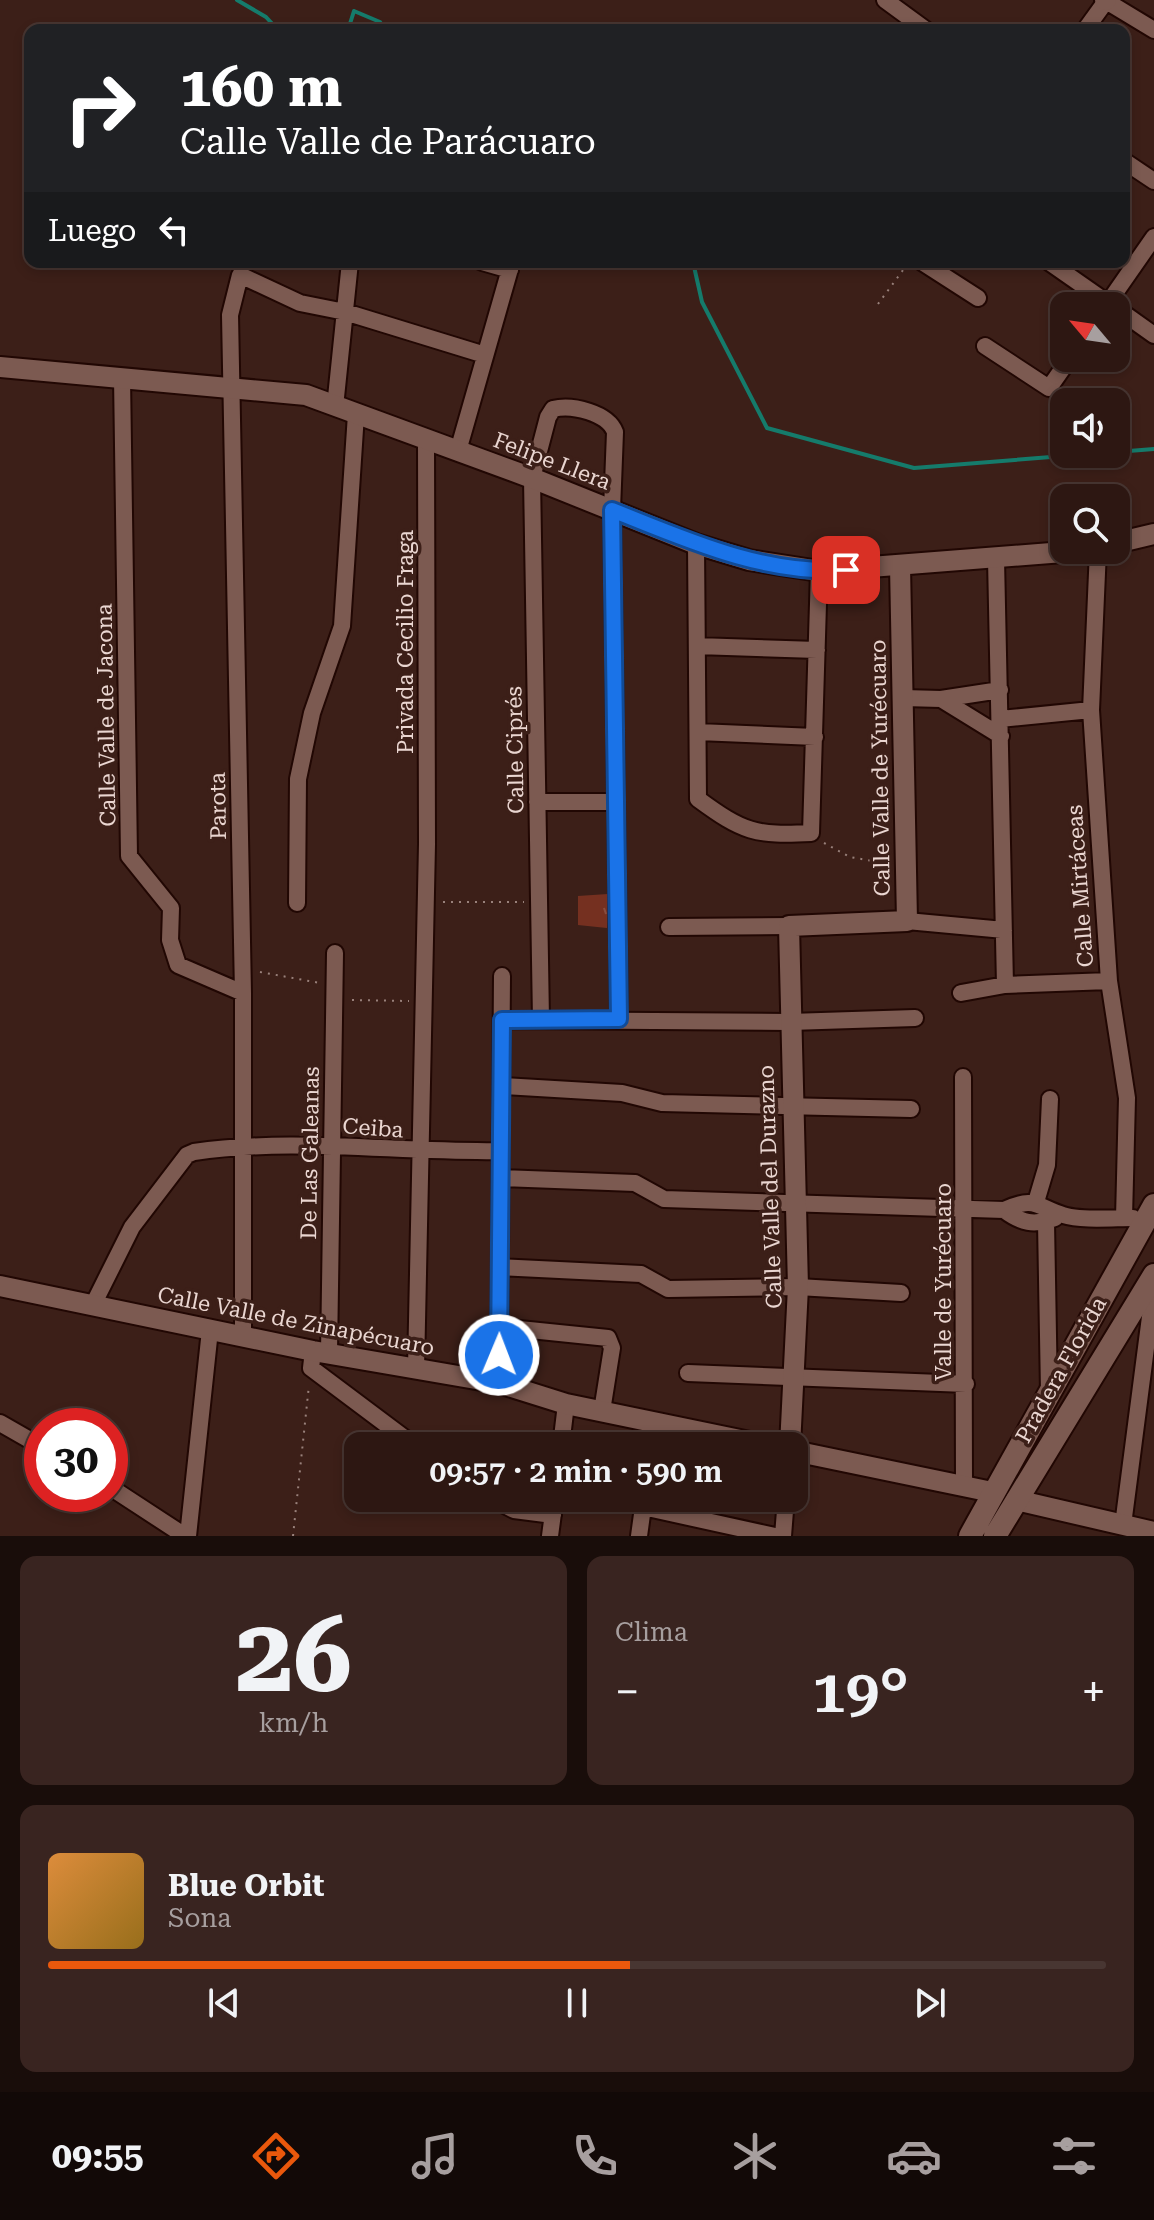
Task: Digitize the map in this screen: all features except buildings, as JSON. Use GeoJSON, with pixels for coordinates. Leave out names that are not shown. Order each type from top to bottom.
{"type":"FeatureCollection","features":[{"type":"Feature","properties":{"kind":"main road","name":"Pradera Florida"},"geometry":{"type":"LineString","coordinates":[[970,1536],[1150,1212]]}},
{"type":"Feature","properties":{"kind":"main road","name":"Pradera Florida"},"geometry":{"type":"LineString","coordinates":[[995,1536],[1154,1275]]}},
{"type":"Feature","properties":{"kind":"street"},"geometry":{"type":"LineString","coordinates":[[885,0],[918,24]]}},
{"type":"Feature","properties":{"kind":"street"},"geometry":{"type":"LineString","coordinates":[[1089,24],[1106,0],[1154,30]]}},
{"type":"Feature","properties":{"kind":"street"},"geometry":{"type":"LineString","coordinates":[[1130,165],[1154,181]]}},
{"type":"Feature","properties":{"kind":"street"},"geometry":{"type":"LineString","coordinates":[[1120,292],[1154,237]]}},
{"type":"Feature","properties":{"kind":"street"},"geometry":{"type":"LineString","coordinates":[[335,407],[349,268]]}},
{"type":"Feature","properties":{"kind":"street"},"geometry":{"type":"LineString","coordinates":[[458,451],[510,268]]}},
{"type":"Feature","properties":{"kind":"street"},"geometry":{"type":"LineString","coordinates":[[931,268],[978,298]]}},
{"type":"Feature","properties":{"kind":"street"},"geometry":{"type":"LineString","coordinates":[[1057,268],[1091,292]]}},
{"type":"Feature","properties":{"kind":"street","name":"Parota"},"geometry":{"type":"LineString","coordinates":[[243,1337],[243,969],[230,315],[240,275],[300,303],[345,312]]}},
{"type":"Feature","properties":{"kind":"street"},"geometry":{"type":"LineString","coordinates":[[345,312],[485,355]]}},
{"type":"Feature","properties":{"kind":"street"},"geometry":{"type":"LineString","coordinates":[[1130,319],[1154,335]]}},
{"type":"Feature","properties":{"kind":"street"},"geometry":{"type":"LineString","coordinates":[[985,346],[1049,388],[1060,372]]}},
{"type":"Feature","properties":{"kind":"street","name":"Felipe Llera"},"geometry":{"type":"LineString","coordinates":[[0,367],[306,395],[532,478],[696,544],[749,560],[819,571],[1050,554]]}},
{"type":"Feature","properties":{"kind":"street","name":"Calle Valle de Jacona"},"geometry":{"type":"LineString","coordinates":[[122,377],[129,856],[171,908],[170,940],[178,965],[243,993]]}},
{"type":"Feature","properties":{"kind":"street","name":"Calle Ciprés"},"geometry":{"type":"LineString","coordinates":[[541,1020],[532,478],[553,409],[587,411],[613,426],[612,510]]}},
{"type":"Feature","properties":{"kind":"street"},"geometry":{"type":"LineString","coordinates":[[297,903],[298,779],[312,713],[342,626],[356,414]]}},
{"type":"Feature","properties":{"kind":"street","name":"Privada Cecilio Fraga"},"geometry":{"type":"LineString","coordinates":[[422,1001],[427,844],[426,440]]}},
{"type":"Feature","properties":{"kind":"street"},"geometry":{"type":"LineString","coordinates":[[612,510],[619,1019]]}},
{"type":"Feature","properties":{"kind":"street"},"geometry":{"type":"LineString","coordinates":[[1130,540],[1154,534]]}},
{"type":"Feature","properties":{"kind":"street"},"geometry":{"type":"LineString","coordinates":[[696,544],[698,799],[734,826],[769,835],[811,833],[819,571]]}},
{"type":"Feature","properties":{"kind":"street"},"geometry":{"type":"LineString","coordinates":[[996,559],[1005,985]]}},
{"type":"Feature","properties":{"kind":"street","name":"Calle Mirtáceas"},"geometry":{"type":"LineString","coordinates":[[1097,564],[1091,710],[1109,981],[1127,1098],[1124,1218]]}},
{"type":"Feature","properties":{"kind":"street","name":"Calle Valle de Yurécuaro"},"geometry":{"type":"LineString","coordinates":[[900,566],[907,921]]}},
{"type":"Feature","properties":{"kind":"street"},"geometry":{"type":"LineString","coordinates":[[697,646],[817,650]]}},
{"type":"Feature","properties":{"kind":"street"},"geometry":{"type":"LineString","coordinates":[[903,698],[941,699],[1000,690]]}},
{"type":"Feature","properties":{"kind":"street"},"geometry":{"type":"LineString","coordinates":[[941,699],[1000,727],[1091,710]]}},
{"type":"Feature","properties":{"kind":"street"},"geometry":{"type":"LineString","coordinates":[[698,732],[815,737]]}},
{"type":"Feature","properties":{"kind":"street"},"geometry":{"type":"LineString","coordinates":[[537,802],[616,802]]}},
{"type":"Feature","properties":{"kind":"street"},"geometry":{"type":"LineString","coordinates":[[669,927],[907,921],[1004,930]]}},
{"type":"Feature","properties":{"kind":"street","name":"Calle Valle del Durazno"},"geometry":{"type":"LineString","coordinates":[[789,926],[791,1107],[798,1287],[791,1432]]}},
{"type":"Feature","properties":{"kind":"street","name":"De Las Galeanas"},"geometry":{"type":"LineString","coordinates":[[318,1357],[332,1147],[335,953]]}},
{"type":"Feature","properties":{"kind":"street"},"geometry":{"type":"LineString","coordinates":[[499,1383],[502,976]]}},
{"type":"Feature","properties":{"kind":"street"},"geometry":{"type":"LineString","coordinates":[[961,993],[1005,985],[1109,981]]}},
{"type":"Feature","properties":{"kind":"street"},"geometry":{"type":"LineString","coordinates":[[416,1369],[422,1001]]}},
{"type":"Feature","properties":{"kind":"street"},"geometry":{"type":"LineString","coordinates":[[502,1020],[790,1022],[915,1018]]}},
{"type":"Feature","properties":{"kind":"street","name":"Valle de Yurécuaro"},"geometry":{"type":"LineString","coordinates":[[963,1077],[966,1209],[964,1487]]}},
{"type":"Feature","properties":{"kind":"street"},"geometry":{"type":"LineString","coordinates":[[502,1086],[622,1093],[662,1103],[911,1109]]}},
{"type":"Feature","properties":{"kind":"street"},"geometry":{"type":"LineString","coordinates":[[1036,1202],[1047,1165],[1050,1099]]}},
{"type":"Feature","properties":{"kind":"street","name":"Ceiba"},"geometry":{"type":"LineString","coordinates":[[93,1305],[132,1227],[187,1155],[243,1145],[420,1153],[501,1151]]}},
{"type":"Feature","properties":{"kind":"street"},"geometry":{"type":"LineString","coordinates":[[501,1178],[635,1183],[664,1199],[1004,1210],[1018,1203],[1036,1202],[1064,1215],[1124,1218],[1150,1212]]}},
{"type":"Feature","properties":{"kind":"street"},"geometry":{"type":"LineString","coordinates":[[1004,1210],[1025,1222],[1046,1222],[1064,1215]]}},
{"type":"Feature","properties":{"kind":"street"},"geometry":{"type":"LineString","coordinates":[[1046,1222],[1049,1392]]}},
{"type":"Feature","properties":{"kind":"street"},"geometry":{"type":"LineString","coordinates":[[500,1267],[641,1274],[668,1289],[798,1287],[901,1293]]}},
{"type":"Feature","properties":{"kind":"street","name":"Calle Valle de Zinapécuaro"},"geometry":{"type":"LineString","coordinates":[[0,1286],[243,1337],[318,1357],[499,1383],[566,1404],[705,1432]]}},
{"type":"Feature","properties":{"kind":"street"},"geometry":{"type":"LineString","coordinates":[[1123,1525],[1154,1286]]}},
{"type":"Feature","properties":{"kind":"street"},"geometry":{"type":"LineString","coordinates":[[500,1327],[608,1338],[612,1348],[602,1411]]}},
{"type":"Feature","properties":{"kind":"street"},"geometry":{"type":"LineString","coordinates":[[128,1499],[186,1536],[210,1330]]}},
{"type":"Feature","properties":{"kind":"street"},"geometry":{"type":"LineString","coordinates":[[318,1357],[400,1432]]}},
{"type":"Feature","properties":{"kind":"street"},"geometry":{"type":"LineString","coordinates":[[688,1373],[966,1384]]}},
{"type":"Feature","properties":{"kind":"street"},"geometry":{"type":"LineString","coordinates":[[563,1432],[566,1404]]}},
{"type":"Feature","properties":{"kind":"street"},"geometry":{"type":"LineString","coordinates":[[653,1432],[654,1421]]}},
{"type":"Feature","properties":{"kind":"street"},"geometry":{"type":"LineString","coordinates":[[0,1423],[24,1437]]}},
{"type":"Feature","properties":{"kind":"street"},"geometry":{"type":"LineString","coordinates":[[808,1454],[992,1492]]}},
{"type":"Feature","properties":{"kind":"street"},"geometry":{"type":"LineString","coordinates":[[1016,1500],[1154,1532]]}},
{"type":"Feature","properties":{"kind":"street"},"geometry":{"type":"LineString","coordinates":[[550,1536],[553,1512]]}},
{"type":"Feature","properties":{"kind":"street"},"geometry":{"type":"LineString","coordinates":[[639,1536],[643,1512]]}},
{"type":"Feature","properties":{"kind":"street"},"geometry":{"type":"LineString","coordinates":[[683,1512],[775,1536]]}},
{"type":"Feature","properties":{"kind":"street"},"geometry":{"type":"LineString","coordinates":[[783,1536],[785,1512]]}},
{"type":"Feature","properties":{"kind":"path"},"geometry":{"type":"LineString","coordinates":[[878,304],[905,268]]}},
{"type":"Feature","properties":{"kind":"path"},"geometry":{"type":"LineString","coordinates":[[811,833],[831,849],[850,857],[906,867]]}},
{"type":"Feature","properties":{"kind":"path"},"geometry":{"type":"LineString","coordinates":[[425,902],[539,902]]}},
{"type":"Feature","properties":{"kind":"path"},"geometry":{"type":"LineString","coordinates":[[243,969],[334,992],[422,1001]]}},
{"type":"Feature","properties":{"kind":"path"},"geometry":{"type":"LineString","coordinates":[[293,1536],[318,1357]]}},
{"type":"Feature","properties":{"kind":"green space"},"geometry":{"type":"Polygon","coordinates":[[[608,894],[607,928],[578,925],[578,896],[608,894]]]}},
{"type":"Feature","properties":{"kind":"waterway"},"geometry":{"type":"LineString","coordinates":[[237,0],[272,24]]}},
{"type":"Feature","properties":{"kind":"waterway"},"geometry":{"type":"LineString","coordinates":[[350,24],[354,11],[381,24]]}},
{"type":"Feature","properties":{"kind":"waterway"},"geometry":{"type":"LineString","coordinates":[[694,268],[702,302],[767,428],[914,468],[1050,457]]}},
{"type":"Feature","properties":{"kind":"waterway"},"geometry":{"type":"LineString","coordinates":[[1130,451],[1154,449]]}},
{"type":"Feature","properties":{"kind":"route"},"geometry":{"type":"LineString","coordinates":[[499,1355],[502,1020],[619,1019],[612,510],[696,544],[749,560],[819,571],[846,570]]}}]}
